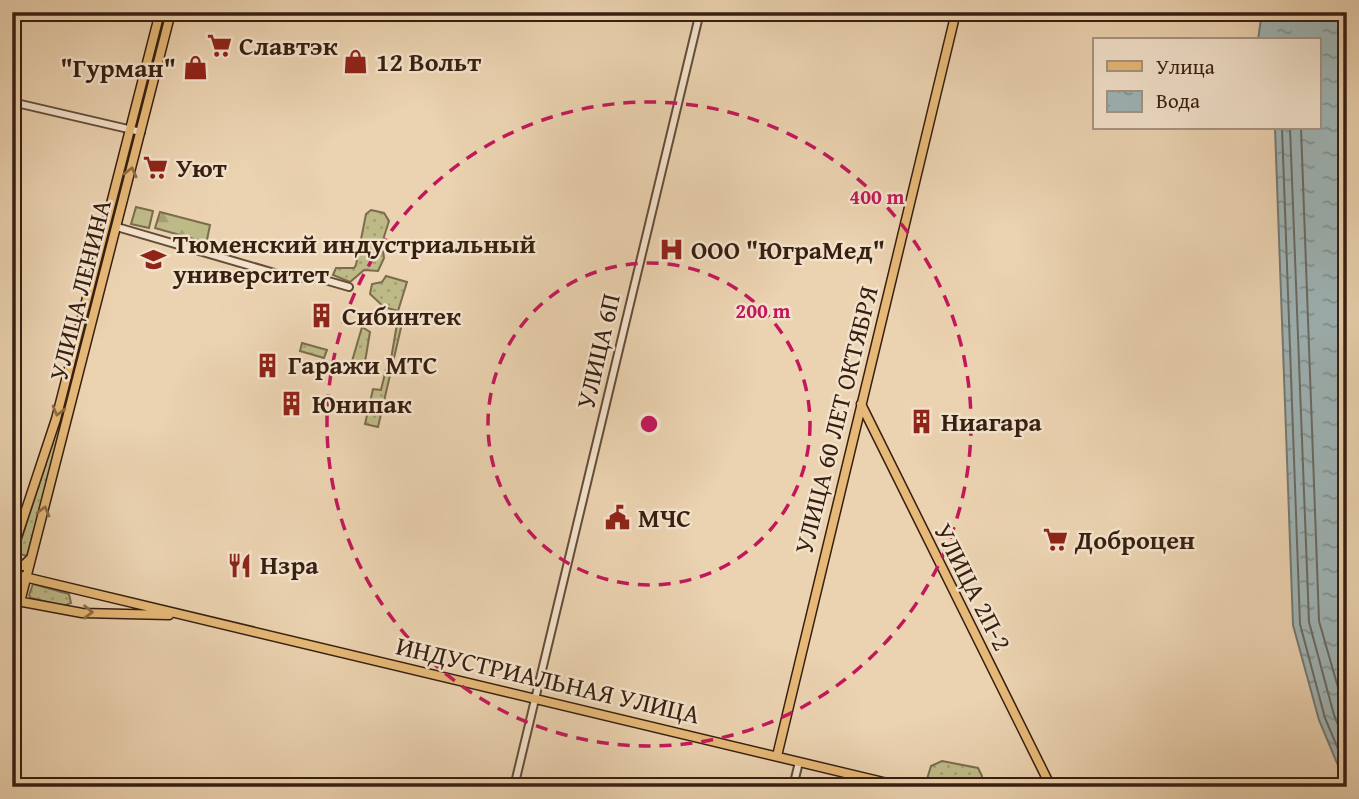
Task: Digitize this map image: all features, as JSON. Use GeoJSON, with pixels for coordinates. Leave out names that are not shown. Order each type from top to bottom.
{"type":"FeatureCollection","features":[{"type":"Feature","properties":{"kind":"main road","name":"УЛИЦА ЛЕНИНА"},"geometry":{"type":"LineString","coordinates":[[12,552],[46,455],[160,12]]}},
{"type":"Feature","properties":{"kind":"main road","name":"УЛИЦА ЛЕНИНА"},"geometry":{"type":"LineString","coordinates":[[16,601],[26,577],[93,323],[171,12]]}},
{"type":"Feature","properties":{"kind":"main road","name":"УЛИЦА 60 ЛЕТ ОКТЯБРЯ"},"geometry":{"type":"LineString","coordinates":[[777,756],[956,12]]}},
{"type":"Feature","properties":{"kind":"main road"},"geometry":{"type":"LineString","coordinates":[[81,320],[93,323]]}},
{"type":"Feature","properties":{"kind":"main road","name":"УЛИЦА 2П-2"},"geometry":{"type":"LineString","coordinates":[[861,404],[1051,787]]}},
{"type":"Feature","properties":{"kind":"main road"},"geometry":{"type":"LineString","coordinates":[[12,559],[23,566],[31,558],[36,573],[52,584]]}},
{"type":"Feature","properties":{"kind":"main road","name":"ИНДУСТРИАЛЬНАЯ УЛИЦА"},"geometry":{"type":"LineString","coordinates":[[12,574],[904,787]]}},
{"type":"Feature","properties":{"kind":"main road","name":"ИНДУСТРИАЛЬНАЯ УЛИЦА"},"geometry":{"type":"LineString","coordinates":[[16,601],[82,613],[182,615]]}},
{"type":"Feature","properties":{"kind":"main road"},"geometry":{"type":"LineString","coordinates":[[1040,765],[1044,787]]}},
{"type":"Feature","properties":{"kind":"street","name":"УЛИЦА 6П"},"geometry":{"type":"LineString","coordinates":[[514,787],[700,12]]}},
{"type":"Feature","properties":{"kind":"street"},"geometry":{"type":"LineString","coordinates":[[12,102],[141,132]]}},
{"type":"Feature","properties":{"kind":"street"},"geometry":{"type":"LineString","coordinates":[[117,227],[295,279],[311,276],[349,287]]}},
{"type":"Feature","properties":{"kind":"street"},"geometry":{"type":"LineString","coordinates":[[793,787],[799,762]]}},
{"type":"Feature","properties":{"kind":"green space"},"geometry":{"type":"Polygon","coordinates":[[[158,32],[161,33],[139,123],[136,123],[158,32]]]}},
{"type":"Feature","properties":{"kind":"green space"},"geometry":{"type":"Polygon","coordinates":[[[132,137],[134,138],[90,315],[88,314],[132,137]]]}},
{"type":"Feature","properties":{"kind":"green space"},"geometry":{"type":"Polygon","coordinates":[[[136,207],[153,211],[149,228],[131,224],[136,207]]]}},
{"type":"Feature","properties":{"kind":"green space"},"geometry":{"type":"Polygon","coordinates":[[[371,210],[384,213],[389,221],[382,243],[384,258],[378,271],[364,270],[350,282],[333,275],[336,268],[354,268],[356,265],[366,214],[371,210]]]}},
{"type":"Feature","properties":{"kind":"green space"},"geometry":{"type":"Polygon","coordinates":[[[160,212],[210,225],[207,240],[201,241],[155,228],[160,212]]]}},
{"type":"Feature","properties":{"kind":"green space"},"geometry":{"type":"Polygon","coordinates":[[[386,276],[407,282],[398,311],[384,307],[370,294],[372,284],[382,282],[386,276]]]}},
{"type":"Feature","properties":{"kind":"green space"},"geometry":{"type":"Polygon","coordinates":[[[398,318],[403,319],[378,427],[365,424],[373,389],[381,390],[387,365],[390,365],[398,318]]]}},
{"type":"Feature","properties":{"kind":"green space"},"geometry":{"type":"Polygon","coordinates":[[[362,327],[370,332],[364,368],[350,368],[362,327]]]}},
{"type":"Feature","properties":{"kind":"green space"},"geometry":{"type":"Polygon","coordinates":[[[302,343],[327,350],[324,358],[300,351],[302,343]]]}},
{"type":"Feature","properties":{"kind":"green space"},"geometry":{"type":"Polygon","coordinates":[[[64,407],[67,407],[27,556],[17,553],[64,407]]]}},
{"type":"Feature","properties":{"kind":"green space"},"geometry":{"type":"Polygon","coordinates":[[[33,584],[69,594],[71,603],[64,606],[31,598],[29,595],[33,584]]]}},
{"type":"Feature","properties":{"kind":"green space"},"geometry":{"type":"Polygon","coordinates":[[[942,761],[978,768],[982,776],[981,787],[930,787],[927,779],[931,766],[942,761]]]}},
{"type":"Feature","properties":{"kind":"water"},"geometry":{"type":"Polygon","coordinates":[[[1262,12],[1347,12],[1347,787],[1319,720],[1293,625],[1275,130],[1320,130],[1320,38],[1258,38],[1262,12]]]}},
{"type":"Feature","properties":{"kind":"place","name":"Славтэк"},"geometry":{"type":"Point","coordinates":[219,46]}},
{"type":"Feature","properties":{"kind":"place","name":"12 Вольт"},"geometry":{"type":"Point","coordinates":[356,62]}},
{"type":"Feature","properties":{"kind":"place","name":"\"Гурман\""},"geometry":{"type":"Point","coordinates":[196,68]}},
{"type":"Feature","properties":{"kind":"place","name":"Уют"},"geometry":{"type":"Point","coordinates":[156,168]}},
{"type":"Feature","properties":{"kind":"place","name":"ООО \"ЮграМед\""},"geometry":{"type":"Point","coordinates":[671,250]}},
{"type":"Feature","properties":{"kind":"place","name":"Тюменский индустриальный университет"},"geometry":{"type":"Point","coordinates":[153,259]}},
{"type":"Feature","properties":{"kind":"place","name":"Сибинтек"},"geometry":{"type":"Point","coordinates":[322,316]}},
{"type":"Feature","properties":{"kind":"place","name":"Гаражи МТС"},"geometry":{"type":"Point","coordinates":[268,365]}},
{"type":"Feature","properties":{"kind":"place","name":"Юнипак"},"geometry":{"type":"Point","coordinates":[292,404]}},
{"type":"Feature","properties":{"kind":"place","name":"Ниагара"},"geometry":{"type":"Point","coordinates":[921,422]}},
{"type":"Feature","properties":{"kind":"place","name":"МЧС"},"geometry":{"type":"Point","coordinates":[618,518]}},
{"type":"Feature","properties":{"kind":"place","name":"Доброцен"},"geometry":{"type":"Point","coordinates":[1055,540]}},
{"type":"Feature","properties":{"kind":"place","name":"Нзра"},"geometry":{"type":"Point","coordinates":[240,565]}}]}
